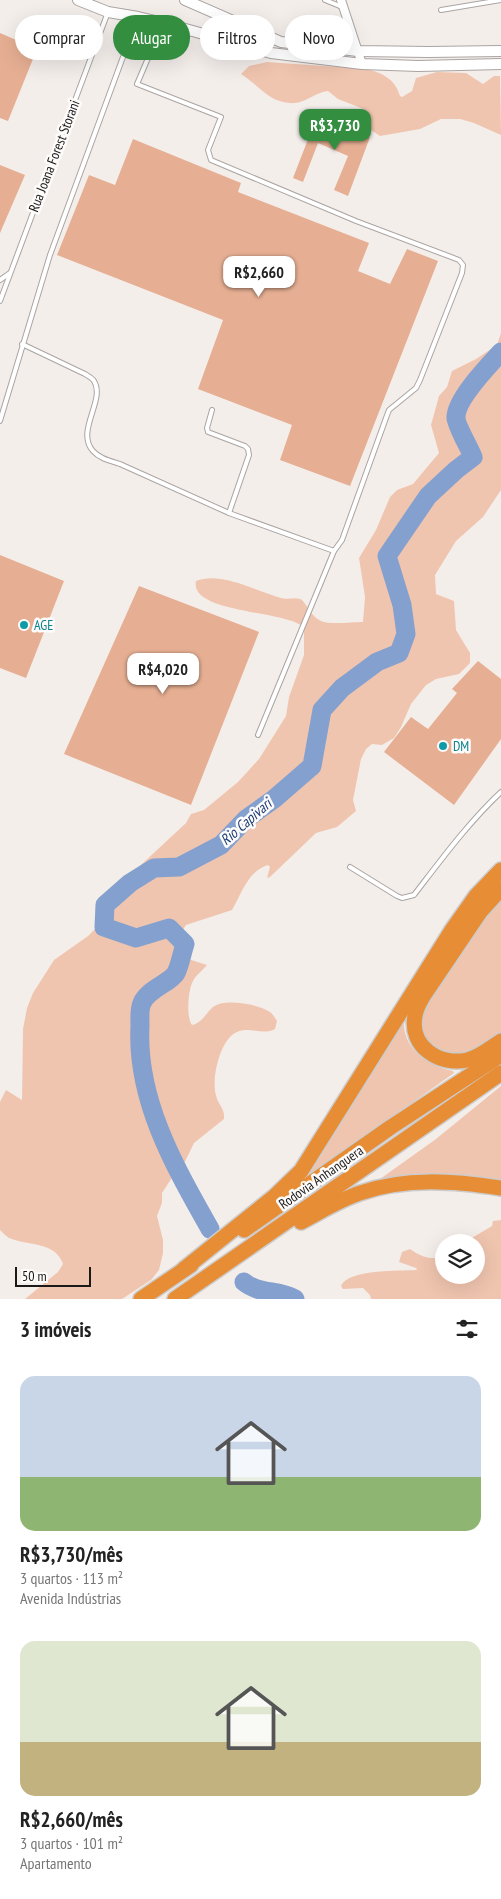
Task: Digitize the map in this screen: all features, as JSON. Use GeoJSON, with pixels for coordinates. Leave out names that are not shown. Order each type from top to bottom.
{"type":"FeatureCollection","features":[{"type":"Feature","properties":{"kind":"highway"},"geometry":{"type":"LineString","coordinates":[[184,1269],[275,1196],[301,1171],[452,930],[476,896],[501,870]]}},
{"type":"Feature","properties":{"kind":"highway"},"geometry":{"type":"LineString","coordinates":[[501,889],[480,912],[424,995],[414,1022],[416,1035],[424,1047],[431,1054],[445,1061],[467,1060],[480,1056],[501,1041]]}},
{"type":"Feature","properties":{"kind":"highway","name":"Rodovia Anhanguera"},"geometry":{"type":"LineString","coordinates":[[141,1299],[263,1218],[391,1127],[501,1055]]}},
{"type":"Feature","properties":{"kind":"highway","name":"Rodovia Anhanguera"},"geometry":{"type":"LineString","coordinates":[[175,1299],[501,1073]]}},
{"type":"Feature","properties":{"kind":"highway"},"geometry":{"type":"LineString","coordinates":[[236,1256],[346,1198],[377,1188],[435,1181],[501,1188]]}},
{"type":"Feature","properties":{"kind":"street"},"geometry":{"type":"LineString","coordinates":[[78,0],[108,12],[130,15]]}},
{"type":"Feature","properties":{"kind":"street"},"geometry":{"type":"LineString","coordinates":[[185,0],[281,42],[358,50],[421,52],[501,51]]}},
{"type":"Feature","properties":{"kind":"street"},"geometry":{"type":"LineString","coordinates":[[341,0],[362,64]]}},
{"type":"Feature","properties":{"kind":"street"},"geometry":{"type":"LineString","coordinates":[[190,30],[271,53],[362,64],[418,66],[501,64]]}},
{"type":"Feature","properties":{"kind":"lane"},"geometry":{"type":"LineString","coordinates":[[325,0],[344,8]]}},
{"type":"Feature","properties":{"kind":"lane"},"geometry":{"type":"LineString","coordinates":[[441,10],[501,0]]}},
{"type":"Feature","properties":{"kind":"lane","name":"Rua Joana Forest Storani"},"geometry":{"type":"LineString","coordinates":[[0,300],[108,12]]}},
{"type":"Feature","properties":{"kind":"lane"},"geometry":{"type":"LineString","coordinates":[[0,421],[50,255],[122,60]]}},
{"type":"Feature","properties":{"kind":"lane"},"geometry":{"type":"LineString","coordinates":[[148,60],[137,84],[221,117],[208,150],[211,160],[356,221],[459,260],[463,265],[462,273],[416,388],[390,410],[342,540],[334,551],[258,735]]}},
{"type":"Feature","properties":{"kind":"lane"},"geometry":{"type":"LineString","coordinates":[[0,280],[11,272]]}},
{"type":"Feature","properties":{"kind":"lane"},"geometry":{"type":"LineString","coordinates":[[22,344],[85,374],[93,380],[97,389],[86,436],[93,452],[102,458],[120,464],[229,513],[334,551]]}},
{"type":"Feature","properties":{"kind":"lane"},"geometry":{"type":"LineString","coordinates":[[212,410],[207,428],[208,432],[245,446],[248,449],[249,455],[229,513]]}},
{"type":"Feature","properties":{"kind":"lane"},"geometry":{"type":"LineString","coordinates":[[350,867],[397,896],[402,898],[414,895],[458,838],[501,792]]}},
{"type":"Feature","properties":{"kind":"shaded area"},"geometry":{"type":"Polygon","coordinates":[[[267,62],[366,69],[392,81],[402,97],[412,91],[416,78],[437,72],[466,73],[483,84],[494,76],[500,76],[501,135],[460,119],[441,119],[420,129],[380,136],[371,130],[370,116],[366,110],[338,99],[328,91],[299,102],[286,103],[272,98],[241,74],[249,66],[267,62]]]}},
{"type":"Feature","properties":{"kind":"shaded area"},"geometry":{"type":"Polygon","coordinates":[[[501,333],[501,490],[483,517],[456,541],[435,575],[436,594],[454,601],[456,630],[470,653],[470,663],[459,674],[436,679],[426,685],[411,704],[394,738],[382,745],[372,744],[366,749],[361,759],[353,800],[356,811],[337,827],[316,833],[270,877],[267,878],[270,867],[268,865],[255,872],[246,883],[232,910],[186,925],[176,940],[185,958],[207,965],[191,985],[188,1010],[192,1025],[201,1020],[213,1007],[225,1003],[241,1003],[265,1009],[277,1021],[275,1029],[270,1031],[242,1030],[237,1032],[231,1036],[222,1051],[216,1070],[215,1088],[224,1119],[194,1143],[181,1170],[177,1170],[162,1193],[162,1203],[157,1216],[163,1240],[163,1253],[159,1270],[151,1280],[122,1299],[25,1299],[58,1272],[63,1264],[54,1251],[40,1245],[9,1238],[0,1230],[0,1102],[6,1090],[22,1100],[23,1029],[27,1008],[33,993],[54,960],[88,936],[103,921],[116,891],[128,877],[186,823],[191,814],[204,810],[238,782],[259,759],[286,716],[289,697],[304,655],[304,628],[295,622],[223,606],[208,600],[198,592],[196,581],[216,578],[238,583],[281,598],[300,599],[317,618],[325,622],[363,622],[365,597],[359,558],[376,530],[390,497],[397,490],[413,484],[439,453],[431,425],[439,396],[447,387],[452,371],[476,359],[497,345],[501,333]]]}},
{"type":"Feature","properties":{"kind":"shaded area"},"geometry":{"type":"Polygon","coordinates":[[[501,897],[501,1035],[471,1052],[452,1055],[443,1052],[429,1043],[424,1035],[421,1027],[422,1013],[482,921],[501,897]]]}},
{"type":"Feature","properties":{"kind":"shaded area"},"geometry":{"type":"Polygon","coordinates":[[[403,1019],[405,1034],[413,1049],[431,1063],[454,1073],[306,1178],[322,1154],[403,1019]]]}},
{"type":"Feature","properties":{"kind":"shaded area"},"geometry":{"type":"Polygon","coordinates":[[[501,1086],[501,1182],[403,1176],[380,1179],[436,1139],[501,1086]]]}},
{"type":"Feature","properties":{"kind":"shaded area"},"geometry":{"type":"Polygon","coordinates":[[[501,1220],[501,1299],[371,1299],[370,1295],[363,1288],[343,1289],[341,1286],[353,1276],[375,1272],[416,1270],[416,1268],[399,1262],[402,1252],[410,1249],[422,1256],[435,1258],[435,1284],[485,1284],[485,1234],[478,1234],[492,1226],[493,1221],[501,1220]]]}},
{"type":"Feature","properties":{"kind":"building"},"geometry":{"type":"Polygon","coordinates":[[[0,33],[15,39],[15,60],[33,60],[8,121],[0,118],[0,33]]]}},
{"type":"Feature","properties":{"kind":"building"},"geometry":{"type":"Polygon","coordinates":[[[317,116],[370,137],[348,196],[334,190],[348,156],[318,143],[303,182],[293,178],[317,116]]]}},
{"type":"Feature","properties":{"kind":"building"},"geometry":{"type":"Polygon","coordinates":[[[133,139],[241,183],[238,192],[369,243],[358,271],[390,284],[407,249],[438,261],[350,486],[280,460],[292,425],[198,389],[223,320],[57,255],[89,175],[115,185],[133,139]]]}},
{"type":"Feature","properties":{"kind":"building"},"geometry":{"type":"Polygon","coordinates":[[[0,165],[25,175],[0,233],[0,165]]]}},
{"type":"Feature","properties":{"kind":"building","name":"AGE"},"geometry":{"type":"Polygon","coordinates":[[[0,555],[64,581],[26,678],[0,668],[0,555]]]}},
{"type":"Feature","properties":{"kind":"building"},"geometry":{"type":"Polygon","coordinates":[[[139,586],[259,632],[191,805],[64,754],[139,586]]]}},
{"type":"Feature","properties":{"kind":"building","name":"DM"},"geometry":{"type":"Polygon","coordinates":[[[478,661],[501,679],[501,739],[454,805],[384,752],[411,717],[428,729],[457,693],[452,689],[478,661]]]}},
{"type":"Feature","properties":{"kind":"waterway","name":"Rio Capivari"},"geometry":{"type":"LineString","coordinates":[[210,1229],[171,1157],[160,1132],[144,1080],[140,1053],[140,1008],[142,1003],[149,994],[176,973],[185,944],[169,928],[136,938],[104,927],[105,905],[130,883],[154,868],[179,867],[221,845],[246,819],[274,799],[312,766],[322,710],[342,688],[377,662],[399,653],[406,634],[402,605],[387,556],[428,496],[473,457],[457,421],[457,411],[474,383],[501,352]]}},
{"type":"Feature","properties":{"kind":"waterway","name":"Rio Capivari"},"geometry":{"type":"LineString","coordinates":[[244,1282],[256,1289],[282,1294],[295,1299]]}},
{"type":"Feature","properties":{"kind":"place","name":"AGE"},"geometry":{"type":"Point","coordinates":[24,625]}},
{"type":"Feature","properties":{"kind":"place","name":"DM"},"geometry":{"type":"Point","coordinates":[443,746]}}]}
